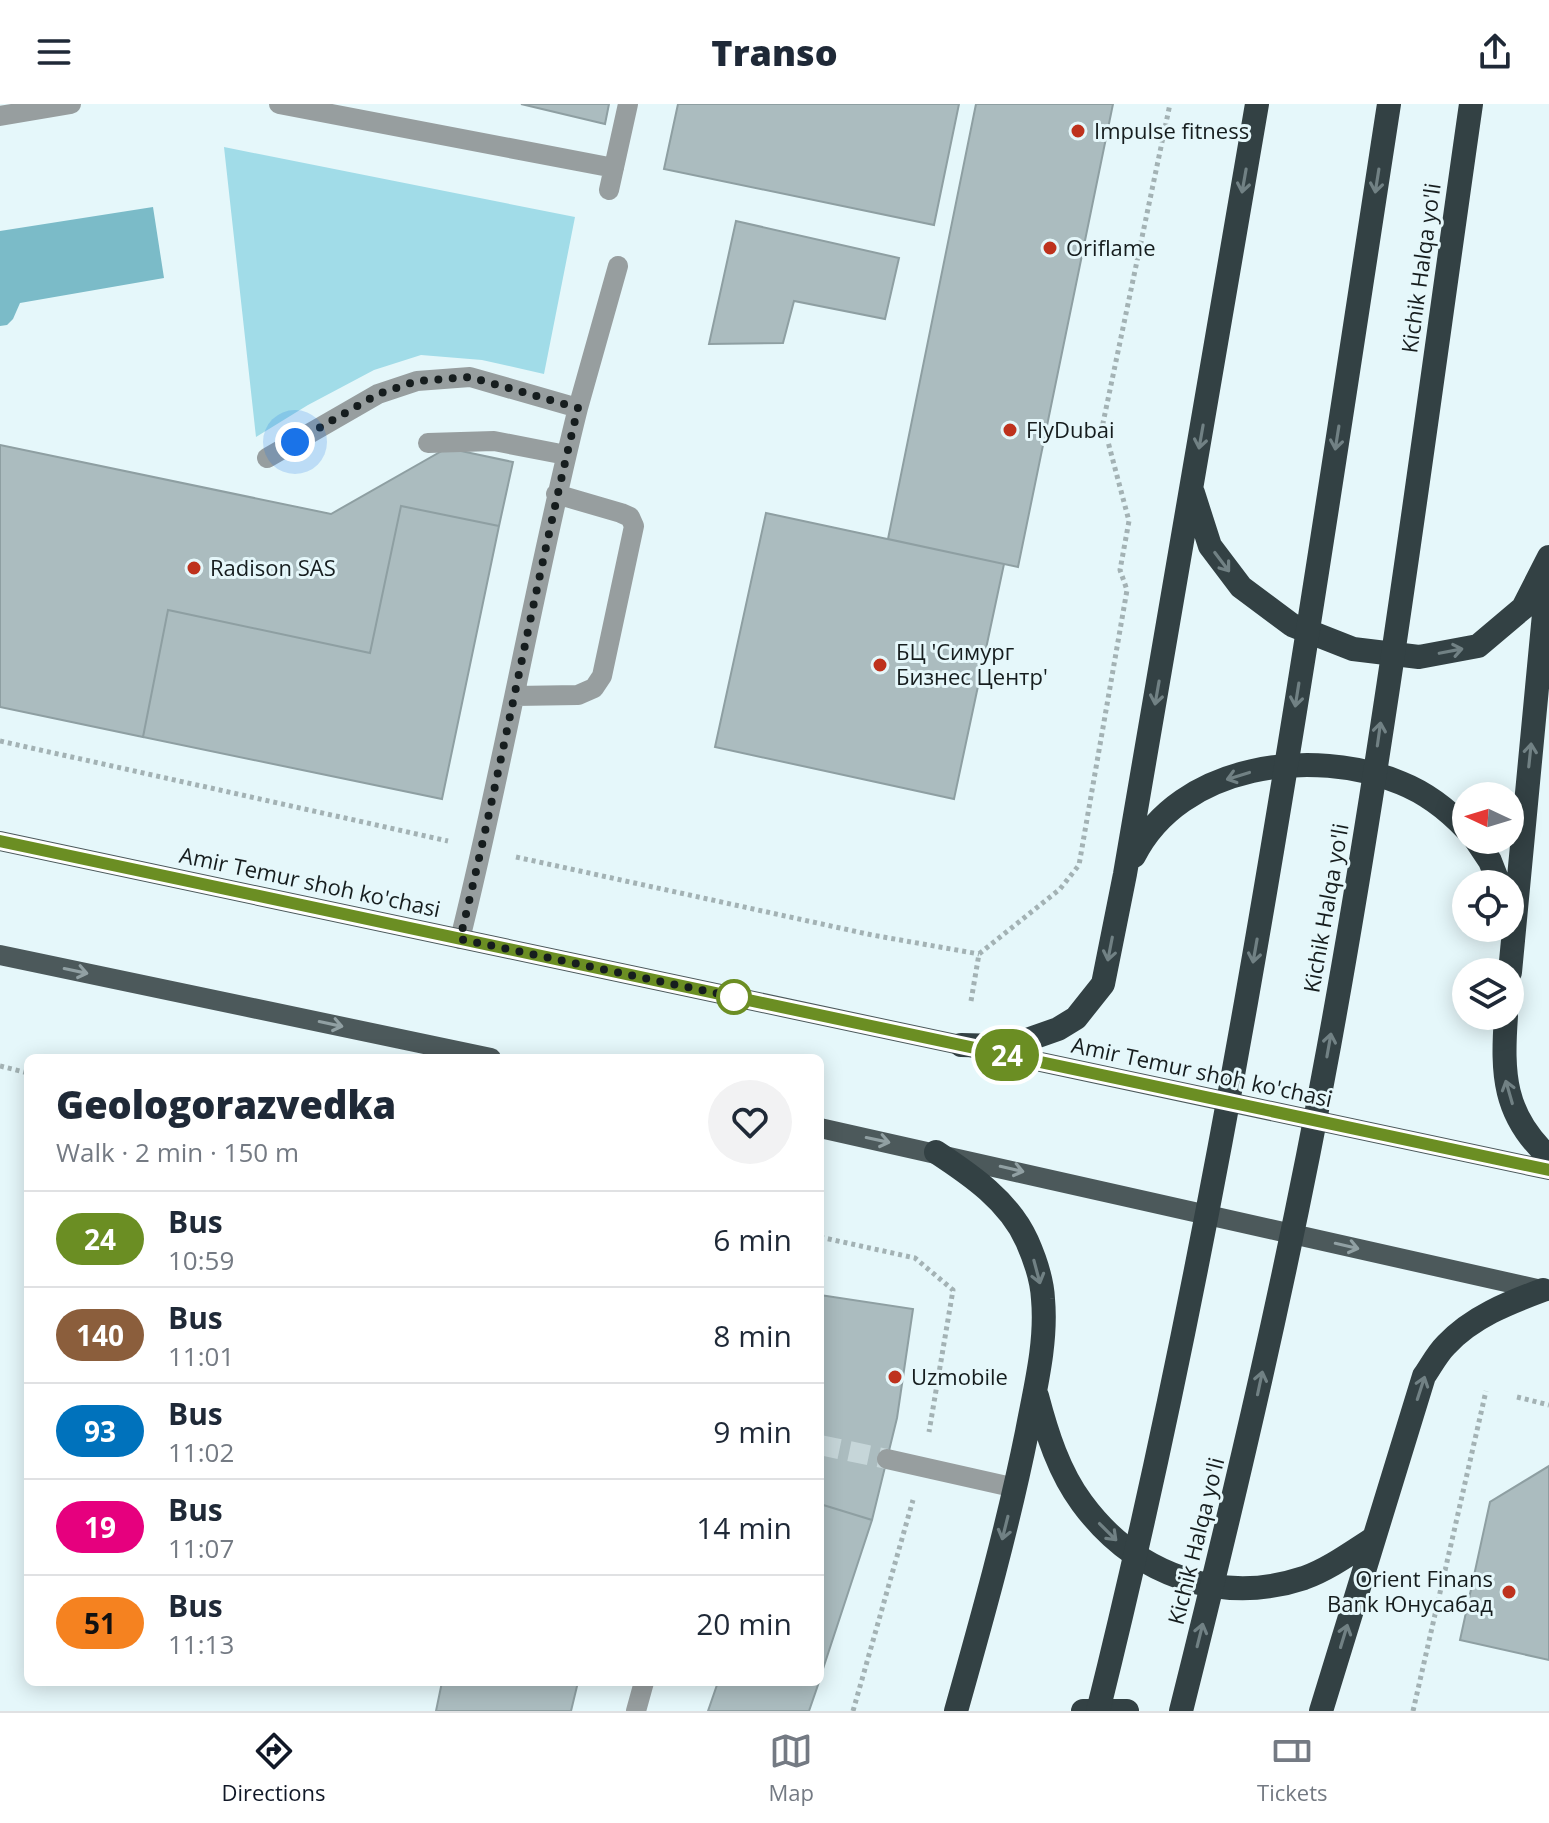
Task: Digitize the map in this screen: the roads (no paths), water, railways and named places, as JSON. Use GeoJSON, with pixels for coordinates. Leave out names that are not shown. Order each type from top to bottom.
{"type":"FeatureCollection","features":[{"type":"Feature","properties":{"kind":"highway"},"geometry":{"type":"LineString","coordinates":[[961,1045],[1001,1046],[1058,1029],[1076,1018],[1103,984],[1125,874],[1257,104]]}},
{"type":"Feature","properties":{"kind":"highway"},"geometry":{"type":"LineString","coordinates":[[1098,1711],[1165,1425],[1243,1022],[1275,840],[1389,104]]}},
{"type":"Feature","properties":{"kind":"highway","name":"Kichik Halqa yo'li"},"geometry":{"type":"LineString","coordinates":[[1181,1711],[1247,1443],[1329,1046],[1363,846],[1471,104]]}},
{"type":"Feature","properties":{"kind":"highway"},"geometry":{"type":"LineString","coordinates":[[1192,491],[1210,546],[1241,587],[1292,625],[1353,649],[1419,657],[1478,646],[1523,608],[1549,557]]}},
{"type":"Feature","properties":{"kind":"highway"},"geometry":{"type":"LineString","coordinates":[[1518,870],[1549,565]]}},
{"type":"Feature","properties":{"kind":"highway"},"geometry":{"type":"LineString","coordinates":[[1125,874],[1145,835],[1186,798],[1240,775],[1271,768],[1336,767],[1368,773],[1400,783],[1429,797],[1452,814]]}},
{"type":"Feature","properties":{"kind":"highway"},"geometry":{"type":"LineString","coordinates":[[1505,1030],[1503,1063],[1509,1095],[1521,1124],[1549,1157]]}},
{"type":"Feature","properties":{"kind":"highway"},"geometry":{"type":"LineString","coordinates":[[936,1152],[997,1198],[1025,1238],[1037,1267],[1043,1298],[1043,1332],[1035,1390],[1016,1488],[956,1711]]}},
{"type":"Feature","properties":{"kind":"highway"},"geometry":{"type":"LineString","coordinates":[[1321,1711],[1424,1376],[1445,1346],[1472,1323],[1502,1305],[1546,1291]]}},
{"type":"Feature","properties":{"kind":"highway"},"geometry":{"type":"LineString","coordinates":[[1035,1390],[1054,1453],[1082,1503],[1118,1542],[1143,1562],[1172,1576],[1224,1588],[1252,1589],[1305,1577],[1374,1538]]}},
{"type":"Feature","properties":{"kind":"highway"},"geometry":{"type":"LineString","coordinates":[[1083,1711],[1127,1711]]}},
{"type":"Feature","properties":{"kind":"main road","name":"Amir Temur shoh ko'chasi"},"geometry":{"type":"LineString","coordinates":[[0,841],[1549,1170]]}},
{"type":"Feature","properties":{"kind":"main road"},"geometry":{"type":"LineString","coordinates":[[0,955],[472,1054]]}},
{"type":"Feature","properties":{"kind":"main road"},"geometry":{"type":"LineString","coordinates":[[824,1129],[1546,1291]]}},
{"type":"Feature","properties":{"kind":"street"},"geometry":{"type":"LineString","coordinates":[[0,116],[71,104]]}},
{"type":"Feature","properties":{"kind":"street"},"geometry":{"type":"LineString","coordinates":[[279,104],[614,168]]}},
{"type":"Feature","properties":{"kind":"street"},"geometry":{"type":"LineString","coordinates":[[609,190],[628,104]]}},
{"type":"Feature","properties":{"kind":"street"},"geometry":{"type":"LineString","coordinates":[[460,939],[482,849],[556,494],[618,266]]}},
{"type":"Feature","properties":{"kind":"street"},"geometry":{"type":"LineString","coordinates":[[267,458],[378,394],[417,381],[470,377],[578,408]]}},
{"type":"Feature","properties":{"kind":"street"},"geometry":{"type":"LineString","coordinates":[[428,443],[494,441],[566,455]]}},
{"type":"Feature","properties":{"kind":"street"},"geometry":{"type":"LineString","coordinates":[[515,696],[578,695],[594,688],[602,676],[631,541],[634,526],[630,517],[556,494]]}},
{"type":"Feature","properties":{"kind":"street"},"geometry":{"type":"LineString","coordinates":[[887,1459],[1016,1488]]}},
{"type":"Feature","properties":{"kind":"street"},"geometry":{"type":"LineString","coordinates":[[636,1711],[643,1686]]}},
{"type":"Feature","properties":{"kind":"tunnel"},"geometry":{"type":"LineString","coordinates":[[824,1446],[887,1459]]}},
{"type":"Feature","properties":{"kind":"place","name":"Impulse fitness"},"geometry":{"type":"Point","coordinates":[1078,131]}},
{"type":"Feature","properties":{"kind":"place","name":"Oriflame"},"geometry":{"type":"Point","coordinates":[1050,248]}},
{"type":"Feature","properties":{"kind":"place","name":"FlyDubai"},"geometry":{"type":"Point","coordinates":[1010,430]}},
{"type":"Feature","properties":{"kind":"place","name":"Radison SAS"},"geometry":{"type":"Point","coordinates":[194,568]}},
{"type":"Feature","properties":{"kind":"place","name":"БЦ 'Симург Бизнес Центр'"},"geometry":{"type":"Point","coordinates":[880,665]}},
{"type":"Feature","properties":{"kind":"place","name":"Uzmobile"},"geometry":{"type":"Point","coordinates":[895,1377]}},
{"type":"Feature","properties":{"kind":"place","name":"Orient Finans Bank Юнусабад"},"geometry":{"type":"Point","coordinates":[1509,1592]}}]}
